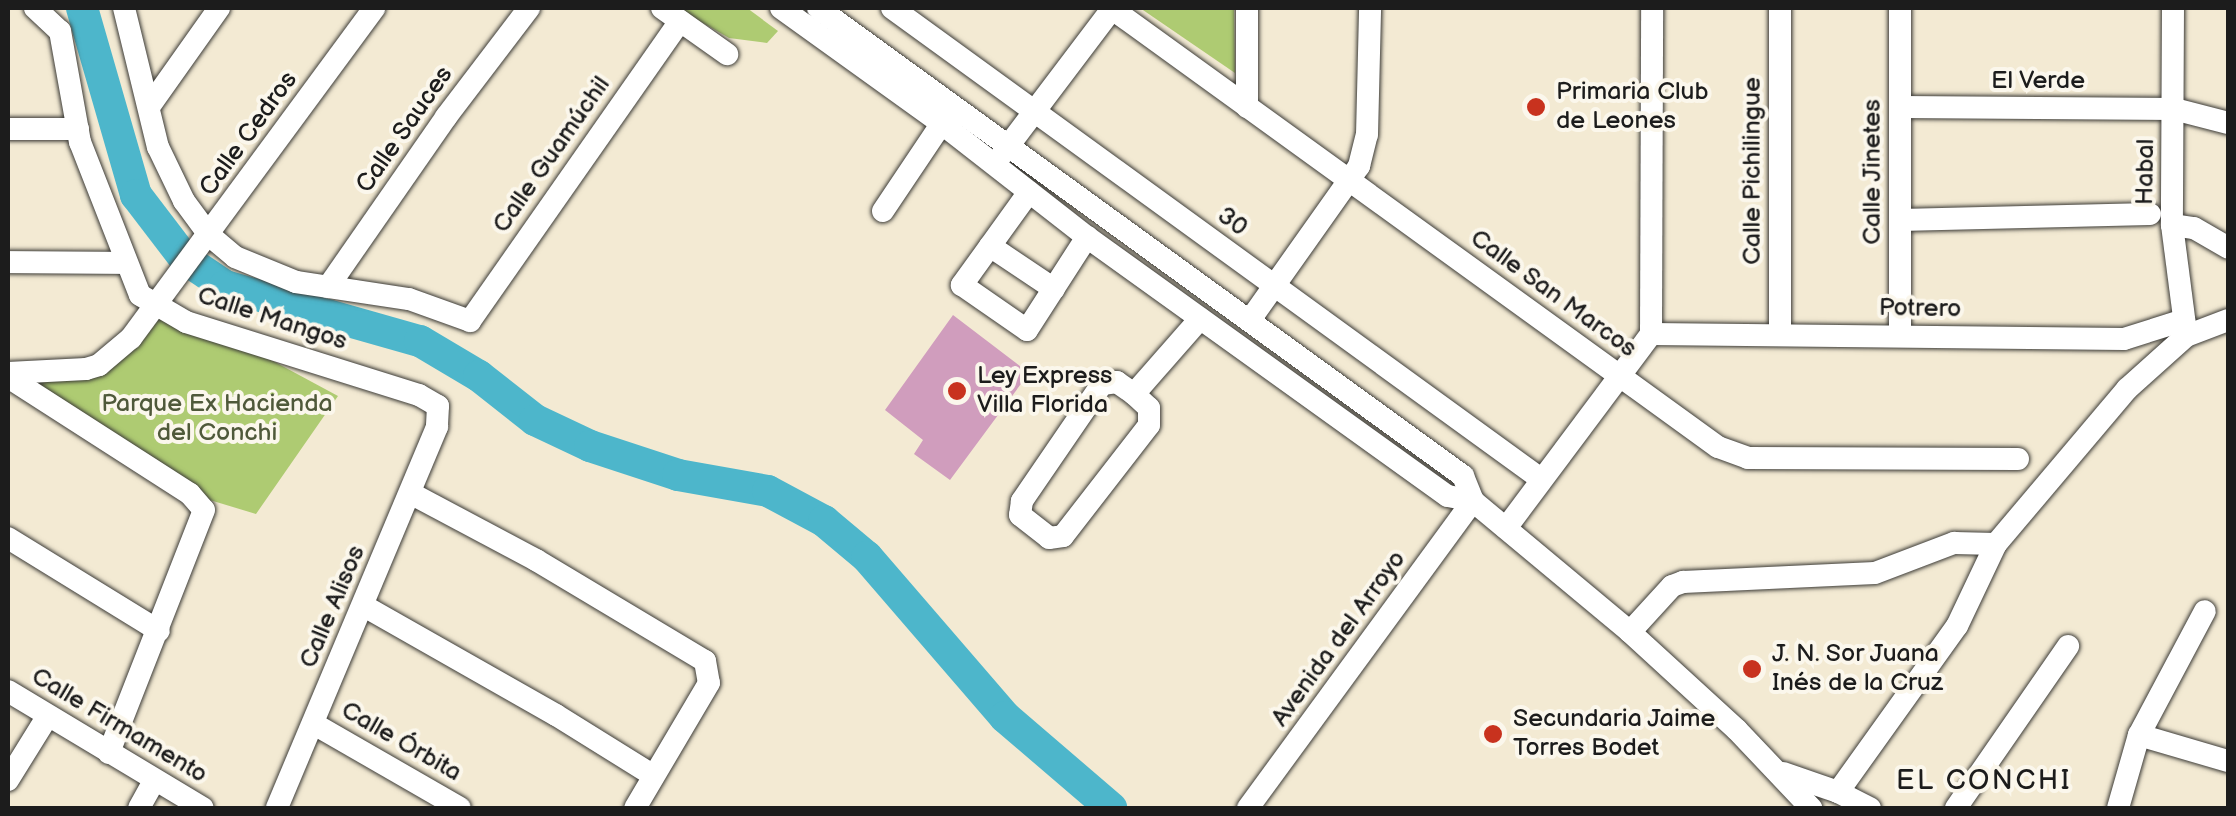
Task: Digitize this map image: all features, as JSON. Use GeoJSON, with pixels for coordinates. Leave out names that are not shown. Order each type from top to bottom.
{"type":"FeatureCollection","features":[{"type":"Feature","properties":{"kind":"street","name":"Calle Mangos"},"geometry":{"type":"LineString","coordinates":[[35,8],[60,30],[78,129],[140,295],[162,299],[225,335],[431,400],[438,406],[438,426]]}},
{"type":"Feature","properties":{"kind":"street","name":"Calle Mangos"},"geometry":{"type":"LineString","coordinates":[[124,8],[158,148],[205,241],[257,267],[328,287],[409,299],[470,321]]}},
{"type":"Feature","properties":{"kind":"street"},"geometry":{"type":"LineString","coordinates":[[149,107],[219,8]]}},
{"type":"Feature","properties":{"kind":"street","name":"Calle Cedros"},"geometry":{"type":"LineString","coordinates":[[8,375],[65,373],[99,364],[132,338],[374,8]]}},
{"type":"Feature","properties":{"kind":"street","name":"Calle Sauces"},"geometry":{"type":"LineString","coordinates":[[328,287],[446,117],[529,8]]}},
{"type":"Feature","properties":{"kind":"street"},"geometry":{"type":"LineString","coordinates":[[781,8],[948,114],[1009,145],[1463,476],[1473,501]]}},
{"type":"Feature","properties":{"kind":"street"},"geometry":{"type":"LineString","coordinates":[[818,8],[948,114],[994,166],[1087,237],[1448,496],[1473,501],[1630,632],[1778,771],[1811,808]]}},
{"type":"Feature","properties":{"kind":"street","name":"30"},"geometry":{"type":"LineString","coordinates":[[892,8],[1541,479]]}},
{"type":"Feature","properties":{"kind":"street"},"geometry":{"type":"LineString","coordinates":[[994,166],[1112,8]]}},
{"type":"Feature","properties":{"kind":"street","name":"Calle San Marcos"},"geometry":{"type":"LineString","coordinates":[[1112,8],[1718,447],[1748,458],[2018,459]]}},
{"type":"Feature","properties":{"kind":"street"},"geometry":{"type":"LineString","coordinates":[[1247,8],[1247,106]]}},
{"type":"Feature","properties":{"kind":"street"},"geometry":{"type":"LineString","coordinates":[[1250,320],[1350,181],[1367,135],[1370,8]]}},
{"type":"Feature","properties":{"kind":"street"},"geometry":{"type":"LineString","coordinates":[[1506,528],[1651,334],[1652,8]]}},
{"type":"Feature","properties":{"kind":"street","name":"Calle Pichilingue"},"geometry":{"type":"LineString","coordinates":[[1780,8],[1780,334]]}},
{"type":"Feature","properties":{"kind":"street","name":"Calle Jinetes"},"geometry":{"type":"LineString","coordinates":[[1900,8],[1900,336]]}},
{"type":"Feature","properties":{"kind":"street","name":"Habal"},"geometry":{"type":"LineString","coordinates":[[2173,8],[2172,225],[2185,328]]}},
{"type":"Feature","properties":{"kind":"street"},"geometry":{"type":"LineString","coordinates":[[671,14],[726,54]]}},
{"type":"Feature","properties":{"kind":"street","name":"Calle Guamúchil"},"geometry":{"type":"LineString","coordinates":[[470,321],[671,14]]}},
{"type":"Feature","properties":{"kind":"street","name":"El Verde"},"geometry":{"type":"LineString","coordinates":[[1901,108],[2174,108],[2228,123]]}},
{"type":"Feature","properties":{"kind":"street"},"geometry":{"type":"LineString","coordinates":[[882,211],[948,114]]}},
{"type":"Feature","properties":{"kind":"street"},"geometry":{"type":"LineString","coordinates":[[8,129],[78,129]]}},
{"type":"Feature","properties":{"kind":"street"},"geometry":{"type":"LineString","coordinates":[[1029,192],[962,285],[1027,330],[1087,237]]}},
{"type":"Feature","properties":{"kind":"street"},"geometry":{"type":"LineString","coordinates":[[1900,220],[2150,214]]}},
{"type":"Feature","properties":{"kind":"street"},"geometry":{"type":"LineString","coordinates":[[2172,225],[2194,228],[2228,248]]}},
{"type":"Feature","properties":{"kind":"street"},"geometry":{"type":"LineString","coordinates":[[990,246],[1054,289]]}},
{"type":"Feature","properties":{"kind":"street"},"geometry":{"type":"LineString","coordinates":[[8,262],[125,263]]}},
{"type":"Feature","properties":{"kind":"street"},"geometry":{"type":"LineString","coordinates":[[1134,394],[1200,319]]}},
{"type":"Feature","properties":{"kind":"street","name":"Potrero"},"geometry":{"type":"LineString","coordinates":[[1651,334],[2124,338],[2228,320]]}},
{"type":"Feature","properties":{"kind":"street"},"geometry":{"type":"LineString","coordinates":[[1838,792],[1957,626],[1996,544],[2127,388],[2185,328]]}},
{"type":"Feature","properties":{"kind":"street"},"geometry":{"type":"LineString","coordinates":[[8,375],[200,502],[204,519],[109,753]]}},
{"type":"Feature","properties":{"kind":"street"},"geometry":{"type":"LineString","coordinates":[[1117,382],[1134,394],[1149,408],[1148,424],[1063,536],[1049,538],[1020,516],[1022,501],[1102,384],[1117,382]]}},
{"type":"Feature","properties":{"kind":"street","name":"Calle Alisos"},"geometry":{"type":"LineString","coordinates":[[277,808],[438,426]]}},
{"type":"Feature","properties":{"kind":"street"},"geometry":{"type":"LineString","coordinates":[[410,493],[536,560],[706,661],[709,682],[635,808]]}},
{"type":"Feature","properties":{"kind":"street","name":"Avenida del Arroyo"},"geometry":{"type":"LineString","coordinates":[[1248,808],[1473,501]]}},
{"type":"Feature","properties":{"kind":"street"},"geometry":{"type":"LineString","coordinates":[[8,538],[159,630]]}},
{"type":"Feature","properties":{"kind":"street"},"geometry":{"type":"LineString","coordinates":[[1630,632],[1672,586],[1684,582],[1875,573],[1954,543],[1996,544]]}},
{"type":"Feature","properties":{"kind":"street"},"geometry":{"type":"LineString","coordinates":[[364,606],[556,715],[654,776]]}},
{"type":"Feature","properties":{"kind":"street"},"geometry":{"type":"LineString","coordinates":[[2118,808],[2139,735],[2205,611]]}},
{"type":"Feature","properties":{"kind":"street"},"geometry":{"type":"LineString","coordinates":[[1956,808],[2068,646]]}},
{"type":"Feature","properties":{"kind":"street","name":"Calle Firmamento"},"geometry":{"type":"LineString","coordinates":[[8,691],[203,808]]}},
{"type":"Feature","properties":{"kind":"street"},"geometry":{"type":"LineString","coordinates":[[8,780],[47,717]]}},
{"type":"Feature","properties":{"kind":"street","name":"Calle Órbita"},"geometry":{"type":"LineString","coordinates":[[314,724],[460,808]]}},
{"type":"Feature","properties":{"kind":"street"},"geometry":{"type":"LineString","coordinates":[[2139,735],[2228,762]]}},
{"type":"Feature","properties":{"kind":"street"},"geometry":{"type":"LineString","coordinates":[[1778,771],[1870,808]]}},
{"type":"Feature","properties":{"kind":"street"},"geometry":{"type":"LineString","coordinates":[[139,808],[154,781]]}},
{"type":"Feature","properties":{"kind":"green space"},"geometry":{"type":"Polygon","coordinates":[[[677,8],[747,8],[778,31],[767,43],[729,38],[677,8]]]}},
{"type":"Feature","properties":{"kind":"green space"},"geometry":{"type":"Polygon","coordinates":[[[1140,8],[1234,8],[1235,73],[1140,8]]]}},
{"type":"Feature","properties":{"kind":"green space","name":"Parque Ex Hacienda del Conchi"},"geometry":{"type":"Polygon","coordinates":[[[162,309],[225,335],[338,396],[256,514],[190,494],[8,377],[86,369],[162,309]]]}},
{"type":"Feature","properties":{"kind":"building","name":"Ley Express Villa Florida"},"geometry":{"type":"Polygon","coordinates":[[[953,315],[1029,373],[950,480],[914,454],[923,440],[885,410],[953,315]]]}},
{"type":"Feature","properties":{"kind":"waterway"},"geometry":{"type":"LineString","coordinates":[[82,8],[136,195],[185,259],[225,286],[420,341],[479,376],[535,420],[590,446],[678,475],[768,491],[824,521],[867,557],[1005,717],[1111,808]]}},
{"type":"Feature","properties":{"kind":"place","name":"Primaria Club de Leones"},"geometry":{"type":"Point","coordinates":[1536,107]}},
{"type":"Feature","properties":{"kind":"place","name":"Ley Express Villa Florida"},"geometry":{"type":"Point","coordinates":[957,391]}},
{"type":"Feature","properties":{"kind":"place","name":"J. N. Sor Juana Inés de la Cruz"},"geometry":{"type":"Point","coordinates":[1752,669]}},
{"type":"Feature","properties":{"kind":"place","name":"Secundaria Jaime Torres Bodet"},"geometry":{"type":"Point","coordinates":[1493,734]}},
{"type":"Feature","properties":{"kind":"district","name":"EL CONCHI"},"geometry":{"type":"Point","coordinates":[1984,781]}}]}
